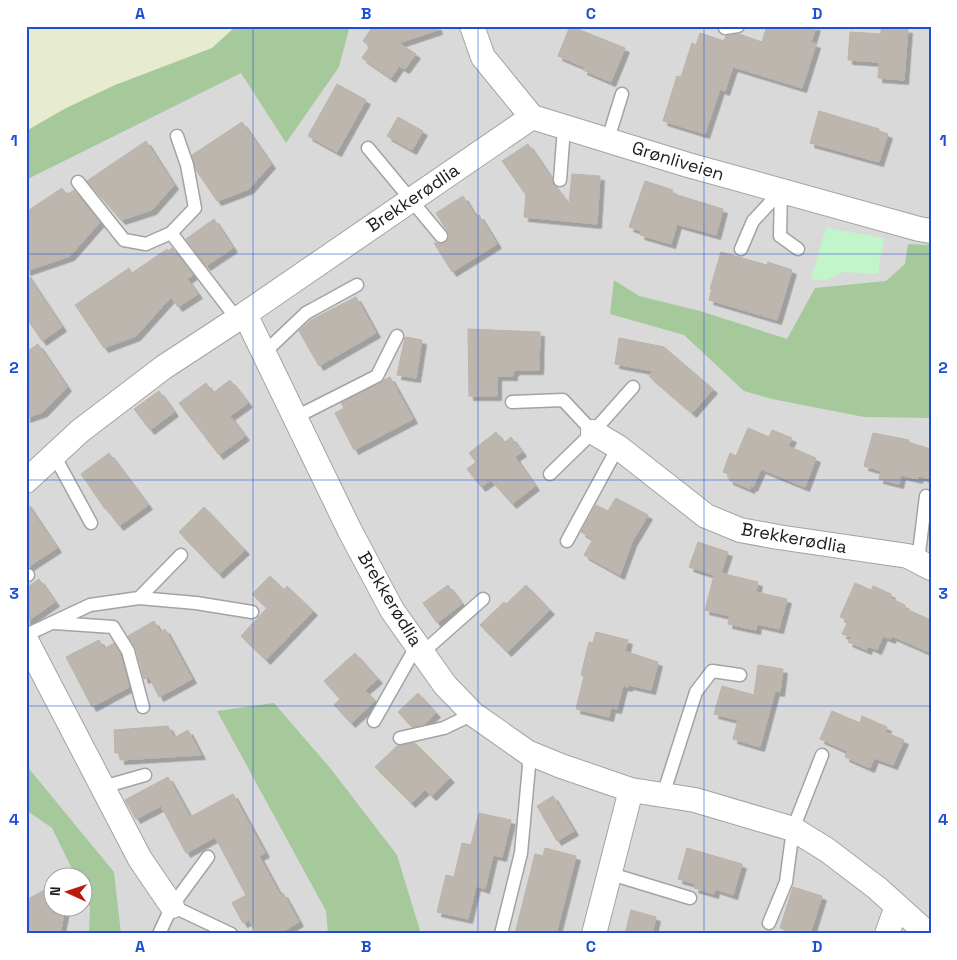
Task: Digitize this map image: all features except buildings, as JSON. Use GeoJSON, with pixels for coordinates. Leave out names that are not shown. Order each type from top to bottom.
{"type":"FeatureCollection","features":[{"type":"Feature","properties":{"kind":"street"},"geometry":{"type":"LineString","coordinates":[[472,26],[482,57],[532,117]]}},
{"type":"Feature","properties":{"kind":"street","name":"Grønliveien"},"geometry":{"type":"LineString","coordinates":[[532,117],[688,165],[919,230],[931,231]]}},
{"type":"Feature","properties":{"kind":"street","name":"Brekkerødlia"},"geometry":{"type":"LineString","coordinates":[[29,474],[54,455],[80,430],[164,367],[241,317],[411,198],[532,117]]}},
{"type":"Feature","properties":{"kind":"street","name":"Brekkerødlia"},"geometry":{"type":"LineString","coordinates":[[241,317],[265,352],[360,549],[392,610],[445,685],[472,714],[527,752],[631,790],[695,800],[793,829],[827,850],[897,906],[928,934]]}},
{"type":"Feature","properties":{"kind":"street","name":"Brekkerødlia"},"geometry":{"type":"LineString","coordinates":[[593,432],[618,447],[706,516],[740,530],[778,538],[908,556],[924,565]]}},
{"type":"Feature","properties":{"kind":"street"},"geometry":{"type":"LineString","coordinates":[[26,640],[140,859],[172,906]]}},
{"type":"Feature","properties":{"kind":"street"},"geometry":{"type":"LineString","coordinates":[[594,934],[611,874],[631,790]]}},
{"type":"Feature","properties":{"kind":"street"},"geometry":{"type":"LineString","coordinates":[[888,934],[897,906]]}},
{"type":"Feature","properties":{"kind":"lane"},"geometry":{"type":"LineString","coordinates":[[725,28],[738,26]]}},
{"type":"Feature","properties":{"kind":"lane"},"geometry":{"type":"LineString","coordinates":[[608,139],[622,94]]}},
{"type":"Feature","properties":{"kind":"lane"},"geometry":{"type":"LineString","coordinates":[[560,180],[564,128]]}},
{"type":"Feature","properties":{"kind":"lane"},"geometry":{"type":"LineString","coordinates":[[78,182],[124,240],[146,244],[172,233],[194,208],[187,165],[177,136]]}},
{"type":"Feature","properties":{"kind":"lane"},"geometry":{"type":"LineString","coordinates":[[368,148],[441,236]]}},
{"type":"Feature","properties":{"kind":"lane"},"geometry":{"type":"LineString","coordinates":[[781,191],[780,236],[798,249]]}},
{"type":"Feature","properties":{"kind":"lane"},"geometry":{"type":"LineString","coordinates":[[741,249],[752,220],[781,191]]}},
{"type":"Feature","properties":{"kind":"lane"},"geometry":{"type":"LineString","coordinates":[[172,233],[241,317]]}},
{"type":"Feature","properties":{"kind":"lane"},"geometry":{"type":"LineString","coordinates":[[265,352],[306,313],[357,285]]}},
{"type":"Feature","properties":{"kind":"lane"},"geometry":{"type":"LineString","coordinates":[[296,417],[377,376],[396,336]]}},
{"type":"Feature","properties":{"kind":"lane"},"geometry":{"type":"LineString","coordinates":[[550,474],[593,432],[633,387]]}},
{"type":"Feature","properties":{"kind":"lane"},"geometry":{"type":"LineString","coordinates":[[512,402],[563,400],[593,432]]}},
{"type":"Feature","properties":{"kind":"lane"},"geometry":{"type":"LineString","coordinates":[[567,541],[618,447]]}},
{"type":"Feature","properties":{"kind":"lane"},"geometry":{"type":"LineString","coordinates":[[54,455],[91,523]]}},
{"type":"Feature","properties":{"kind":"lane"},"geometry":{"type":"LineString","coordinates":[[924,565],[926,496]]}},
{"type":"Feature","properties":{"kind":"lane"},"geometry":{"type":"LineString","coordinates":[[139,598],[180,555]]}},
{"type":"Feature","properties":{"kind":"lane"},"geometry":{"type":"LineString","coordinates":[[26,635],[90,605],[139,598],[196,603],[252,612]]}},
{"type":"Feature","properties":{"kind":"lane"},"geometry":{"type":"LineString","coordinates":[[374,721],[419,649],[483,599]]}},
{"type":"Feature","properties":{"kind":"lane"},"geometry":{"type":"LineString","coordinates":[[52,623],[113,627],[128,651],[143,707]]}},
{"type":"Feature","properties":{"kind":"lane"},"geometry":{"type":"LineString","coordinates":[[663,795],[696,692],[712,671],[740,675]]}},
{"type":"Feature","properties":{"kind":"lane"},"geometry":{"type":"LineString","coordinates":[[400,738],[444,728],[472,714]]}},
{"type":"Feature","properties":{"kind":"lane"},"geometry":{"type":"LineString","coordinates":[[501,934],[521,853],[529,766],[527,752]]}},
{"type":"Feature","properties":{"kind":"lane"},"geometry":{"type":"LineString","coordinates":[[769,923],[786,882],[793,829],[822,754]]}},
{"type":"Feature","properties":{"kind":"lane"},"geometry":{"type":"LineString","coordinates":[[103,787],[145,775]]}},
{"type":"Feature","properties":{"kind":"lane"},"geometry":{"type":"LineString","coordinates":[[159,934],[172,906],[208,857]]}},
{"type":"Feature","properties":{"kind":"lane"},"geometry":{"type":"LineString","coordinates":[[611,874],[690,898]]}},
{"type":"Feature","properties":{"kind":"lane"},"geometry":{"type":"LineString","coordinates":[[172,906],[230,934]]}},
{"type":"Feature","properties":{"kind":"shaded area"},"geometry":{"type":"Polygon","coordinates":[[[350,26],[931,26],[931,934],[26,934],[26,180],[242,72],[286,142],[339,67],[350,26]]]}},
{"type":"Feature","properties":{"kind":"green space"},"geometry":{"type":"Polygon","coordinates":[[[26,26],[236,26],[212,48],[115,85],[66,108],[26,131],[26,26]]]}},
{"type":"Feature","properties":{"kind":"green space"},"geometry":{"type":"Polygon","coordinates":[[[236,26],[350,26],[339,67],[286,143],[241,73],[26,180],[26,131],[66,108],[115,85],[212,48],[236,26]]]}},
{"type":"Feature","properties":{"kind":"green space"},"geometry":{"type":"Polygon","coordinates":[[[826,228],[884,238],[878,274],[842,272],[827,280],[811,279],[826,228]]]}},
{"type":"Feature","properties":{"kind":"green space"},"geometry":{"type":"Polygon","coordinates":[[[908,244],[931,245],[931,418],[864,417],[772,399],[744,391],[684,335],[610,314],[614,280],[639,296],[700,311],[787,339],[815,288],[886,281],[905,264],[908,244]]]}},
{"type":"Feature","properties":{"kind":"green space"},"geometry":{"type":"Polygon","coordinates":[[[274,703],[331,769],[397,855],[421,934],[328,934],[326,911],[217,711],[274,703]]]}},
{"type":"Feature","properties":{"kind":"green space"},"geometry":{"type":"Polygon","coordinates":[[[26,765],[114,872],[121,934],[89,934],[90,918],[92,918],[92,868],[72,868],[52,828],[26,810],[26,765]]]}}]}
